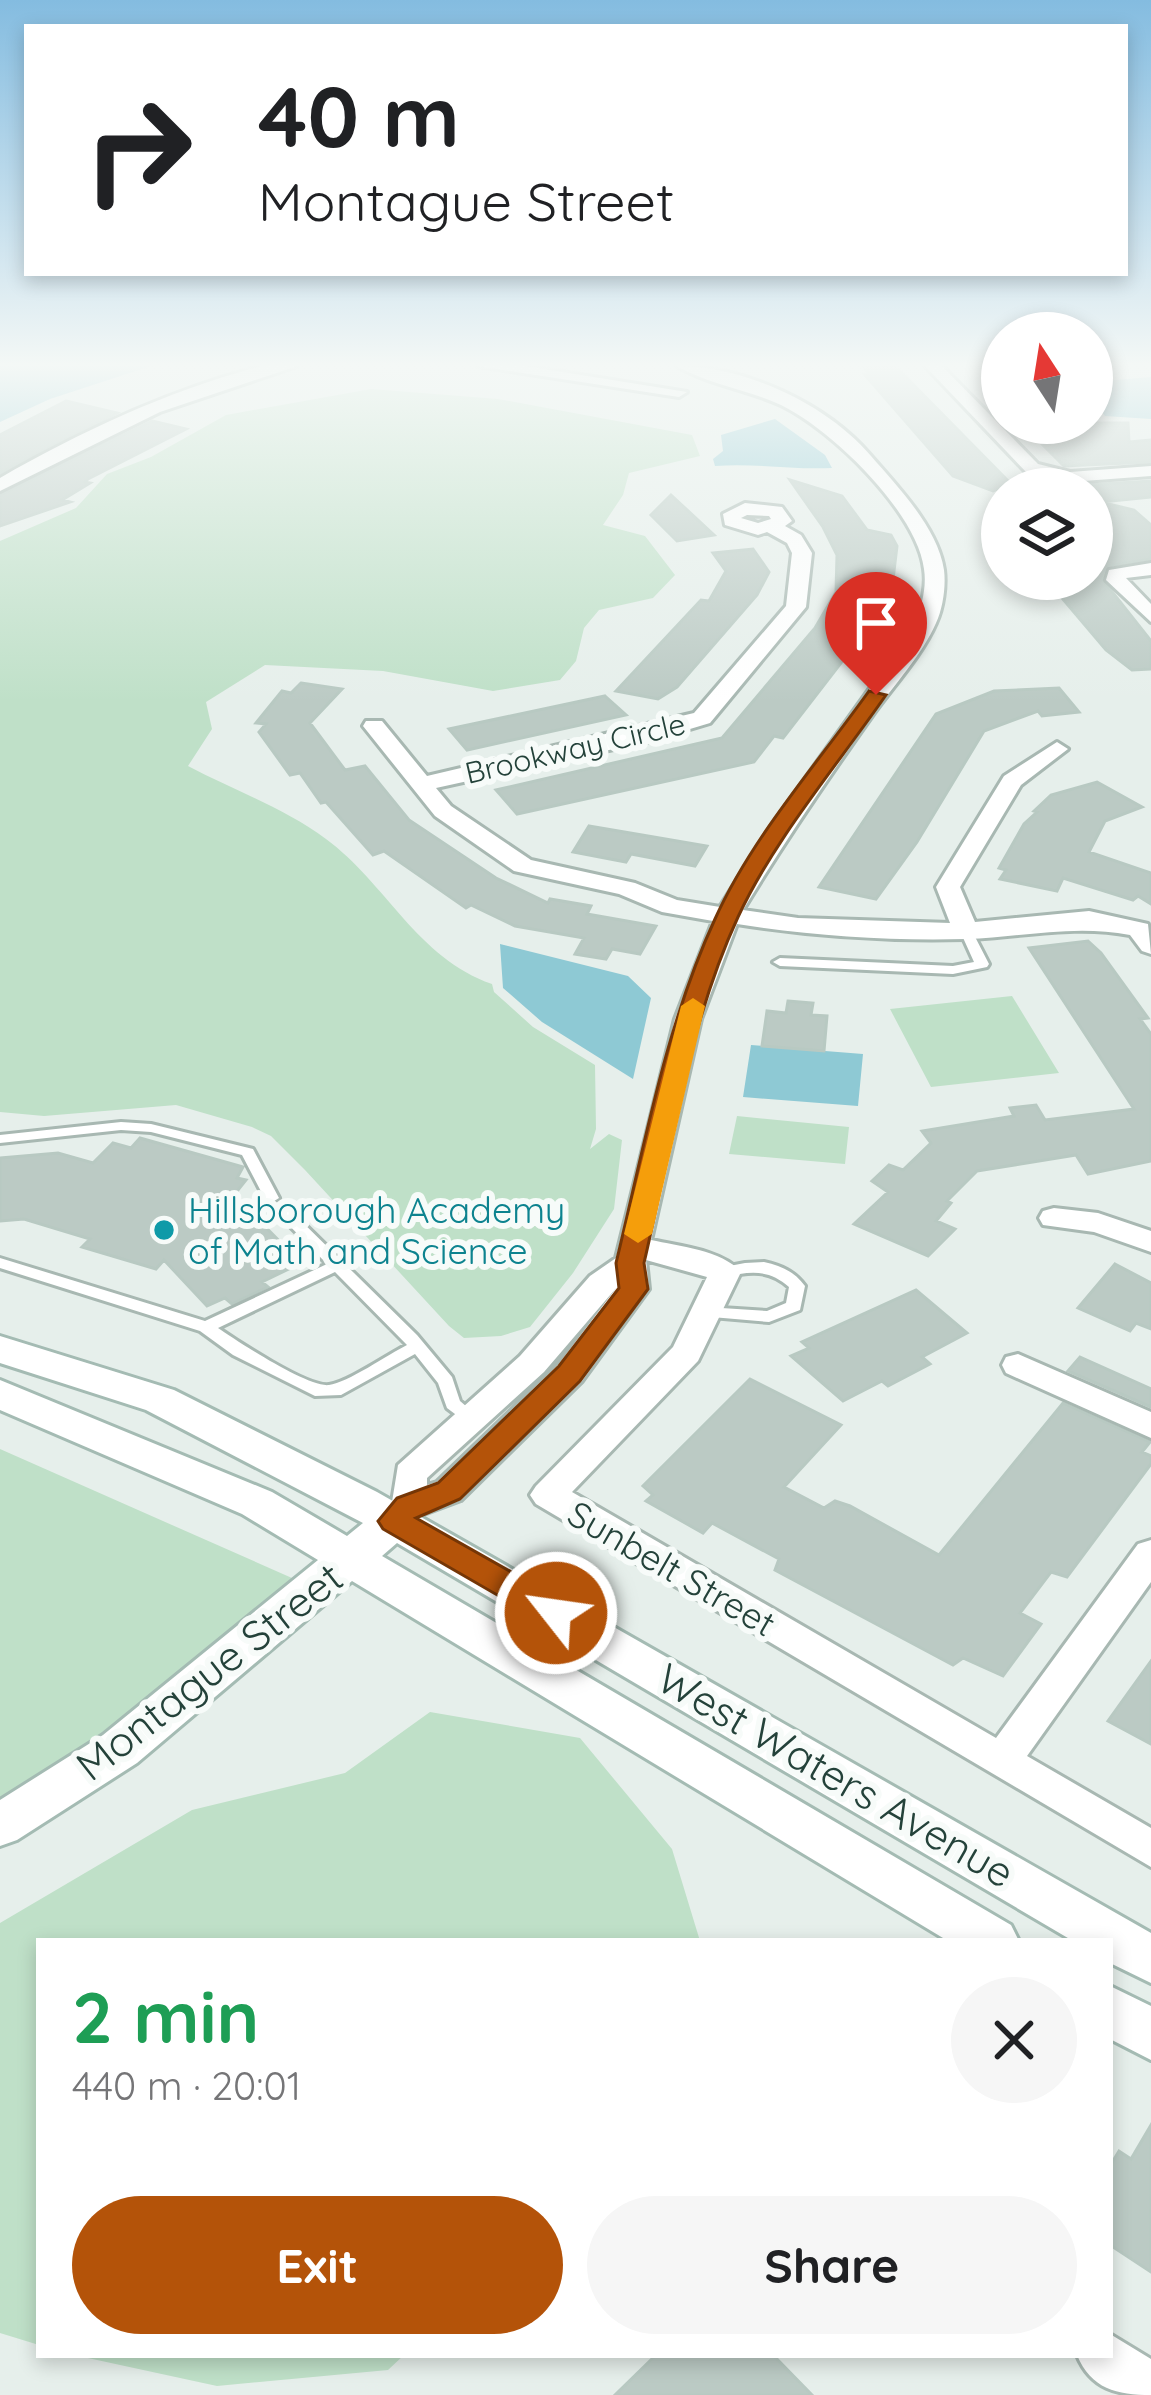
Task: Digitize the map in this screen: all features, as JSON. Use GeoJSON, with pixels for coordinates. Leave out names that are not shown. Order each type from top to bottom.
{"type":"FeatureCollection","features":[{"type":"Feature","properties":{"kind":"street","name":"Montague Street"},"geometry":{"type":"LineString","coordinates":[[0,1825],[120,1749],[351,1562],[402,1513],[449,1491],[570,1373],[633,1289],[632,1255],[688,1019],[733,907],[775,837],[926,624],[936,596],[937,569],[924,535],[877,478]]}},
{"type":"Feature","properties":{"kind":"street","name":"Brookway Circle"},"geometry":{"type":"LineString","coordinates":[[422,784],[650,734],[702,718],[796,607],[802,553],[794,539],[772,527]]}},
{"type":"Feature","properties":{"kind":"street"},"geometry":{"type":"LineString","coordinates":[[1151,569],[1126,571],[1117,574],[1116,580],[1151,616]]}},
{"type":"Feature","properties":{"kind":"street"},"geometry":{"type":"LineString","coordinates":[[374,725],[443,811],[523,866],[626,888],[671,907],[733,907],[798,926],[966,931],[1090,919],[1139,929],[1151,946]]}},
{"type":"Feature","properties":{"kind":"street"},"geometry":{"type":"LineString","coordinates":[[966,931],[948,886],[1012,781],[1057,749]]}},
{"type":"Feature","properties":{"kind":"street"},"geometry":{"type":"LineString","coordinates":[[1054,1218],[1098,1223],[1151,1242]]}},
{"type":"Feature","properties":{"kind":"street","name":"Montague Street"},"geometry":{"type":"LineString","coordinates":[[402,1513],[410,1474],[532,1364],[632,1255]]}},
{"type":"Feature","properties":{"kind":"street"},"geometry":{"type":"LineString","coordinates":[[632,1255],[687,1258],[725,1272]]}},
{"type":"Feature","properties":{"kind":"street","name":"Sunbelt Street"},"geometry":{"type":"LineString","coordinates":[[725,1272],[686,1353],[548,1495],[1151,1849]]}},
{"type":"Feature","properties":{"kind":"street","name":"West Waters Avenue"},"geometry":{"type":"LineString","coordinates":[[0,1349],[160,1400],[402,1513],[1151,1960]]}},
{"type":"Feature","properties":{"kind":"street"},"geometry":{"type":"LineString","coordinates":[[1018,1365],[1151,1426]]}},
{"type":"Feature","properties":{"kind":"street","name":"West Waters Avenue"},"geometry":{"type":"LineString","coordinates":[[0,1394],[257,1503],[988,1938]]}},
{"type":"Feature","properties":{"kind":"street"},"geometry":{"type":"LineString","coordinates":[[1002,1761],[1151,1554]]}},
{"type":"Feature","properties":{"kind":"street"},"geometry":{"type":"LineString","coordinates":[[1113,2012],[1151,2035]]}},
{"type":"Feature","properties":{"kind":"street"},"geometry":{"type":"LineString","coordinates":[[1106,2358],[1151,2389]]}},
{"type":"Feature","properties":{"kind":"lane"},"geometry":{"type":"LineString","coordinates":[[780,962],[953,970],[982,964],[966,931]]}},
{"type":"Feature","properties":{"kind":"lane"},"geometry":{"type":"LineString","coordinates":[[0,1139],[122,1126],[151,1128],[248,1152],[272,1198]]}},
{"type":"Feature","properties":{"kind":"lane"},"geometry":{"type":"LineString","coordinates":[[285,1213],[415,1347],[446,1381],[453,1404],[473,1419]]}},
{"type":"Feature","properties":{"kind":"lane"},"geometry":{"type":"LineString","coordinates":[[0,1263],[206,1327],[239,1351],[315,1390],[335,1391],[415,1347]]}},
{"type":"Feature","properties":{"kind":"lane"},"geometry":{"type":"LineString","coordinates":[[206,1327],[335,1266]]}},
{"type":"Feature","properties":{"kind":"lane"},"geometry":{"type":"LineString","coordinates":[[706,1312],[769,1317],[784,1313],[798,1296],[789,1276],[777,1270],[745,1267],[725,1272]]}},
{"type":"Feature","properties":{"kind":"green space"},"geometry":{"type":"Polygon","coordinates":[[[104,478],[628,478],[623,495],[603,525],[645,536],[675,575],[653,598],[599,610],[584,628],[576,661],[560,680],[493,691],[383,671],[265,665],[206,702],[212,729],[188,766],[276,808],[326,839],[443,957],[492,984],[494,992],[533,1027],[595,1065],[596,1129],[590,1149],[609,1134],[622,1140],[614,1209],[573,1273],[530,1327],[501,1336],[464,1338],[271,1136],[252,1127],[176,1105],[44,1116],[0,1112],[0,541],[76,508],[104,478]]]}},
{"type":"Feature","properties":{"kind":"green space"},"geometry":{"type":"Polygon","coordinates":[[[1012,996],[1059,1073],[931,1087],[890,1009],[1012,996]]]}},
{"type":"Feature","properties":{"kind":"green space"},"geometry":{"type":"Polygon","coordinates":[[[737,1116],[849,1127],[845,1164],[729,1154],[737,1116]]]}},
{"type":"Feature","properties":{"kind":"green space"},"geometry":{"type":"Polygon","coordinates":[[[0,1449],[301,1582],[110,1736],[0,1805],[0,1449]]]}},
{"type":"Feature","properties":{"kind":"green space"},"geometry":{"type":"Polygon","coordinates":[[[430,1712],[580,1738],[672,1849],[699,1938],[36,1938],[36,2344],[0,2333],[0,1923],[192,1810],[345,1773],[430,1712]]]}},
{"type":"Feature","properties":{"kind":"green space"},"geometry":{"type":"Polygon","coordinates":[[[88,2358],[401,2358],[388,2370],[217,2386],[88,2358]]]}},
{"type":"Feature","properties":{"kind":"water"},"geometry":{"type":"Polygon","coordinates":[[[500,944],[628,976],[651,998],[633,1079],[542,1022],[503,988],[500,944]]]}},
{"type":"Feature","properties":{"kind":"water"},"geometry":{"type":"Polygon","coordinates":[[[751,1045],[863,1054],[858,1106],[743,1097],[751,1045]]]}},
{"type":"Feature","properties":{"kind":"building"},"geometry":{"type":"Polygon","coordinates":[[[35,478],[90,478],[85,482],[90,483],[62,500],[70,502],[0,526],[0,495],[35,478]]]}},
{"type":"Feature","properties":{"kind":"building"},"geometry":{"type":"Polygon","coordinates":[[[958,478],[981,478],[981,486],[958,478]]]}},
{"type":"Feature","properties":{"kind":"building"},"geometry":{"type":"Polygon","coordinates":[[[790,480],[842,496],[867,530],[891,535],[897,546],[892,588],[886,587],[881,622],[869,638],[854,646],[783,738],[774,736],[754,762],[517,814],[496,790],[722,738],[815,628],[836,592],[837,555],[790,480]]]}},
{"type":"Feature","properties":{"kind":"building"},"geometry":{"type":"Polygon","coordinates":[[[1151,481],[1151,497],[1113,501],[1113,483],[1151,481]]]}},
{"type":"Feature","properties":{"kind":"building"},"geometry":{"type":"Polygon","coordinates":[[[671,495],[714,535],[677,541],[651,515],[671,495]]]}},
{"type":"Feature","properties":{"kind":"building"},"geometry":{"type":"Polygon","coordinates":[[[1113,505],[1134,510],[1151,525],[1151,559],[1113,565],[1113,505]]]}},
{"type":"Feature","properties":{"kind":"building"},"geometry":{"type":"Polygon","coordinates":[[[753,549],[769,572],[757,595],[677,687],[658,699],[616,691],[701,600],[709,601],[726,571],[713,553],[753,549]]]}},
{"type":"Feature","properties":{"kind":"building"},"geometry":{"type":"Polygon","coordinates":[[[1113,593],[1151,641],[1151,669],[1132,670],[1106,650],[1064,600],[1113,600],[1113,593]]]}},
{"type":"Feature","properties":{"kind":"building"},"geometry":{"type":"Polygon","coordinates":[[[301,683],[342,689],[310,723],[345,770],[365,766],[409,820],[496,878],[548,903],[550,899],[591,906],[587,914],[656,926],[640,954],[612,949],[606,959],[575,954],[584,938],[515,926],[471,905],[466,908],[384,851],[373,855],[326,802],[321,803],[300,773],[290,775],[259,732],[266,724],[256,723],[282,691],[291,693],[301,683]]]}},
{"type":"Feature","properties":{"kind":"building"},"geometry":{"type":"Polygon","coordinates":[[[1059,688],[1079,712],[1042,716],[1038,711],[984,731],[917,842],[876,899],[819,887],[936,714],[994,691],[1059,688]]]}},
{"type":"Feature","properties":{"kind":"building"},"geometry":{"type":"Polygon","coordinates":[[[605,696],[626,715],[467,750],[449,729],[605,696]]]}},
{"type":"Feature","properties":{"kind":"building"},"geometry":{"type":"Polygon","coordinates":[[[1097,782],[1142,807],[1105,821],[1089,852],[1151,873],[1151,904],[1138,896],[1133,900],[1063,878],[1057,891],[1000,879],[1006,870],[999,868],[1034,811],[1051,795],[1097,782]]]}},
{"type":"Feature","properties":{"kind":"building"},"geometry":{"type":"Polygon","coordinates":[[[589,826],[707,846],[695,866],[631,854],[626,862],[573,852],[589,826]]]}},
{"type":"Feature","properties":{"kind":"building"},"geometry":{"type":"Polygon","coordinates":[[[1088,941],[1148,1018],[1140,1019],[1151,1034],[1151,1161],[1088,1174],[1076,1155],[977,1171],[947,1201],[951,1203],[936,1221],[955,1229],[928,1256],[854,1224],[888,1192],[872,1181],[889,1165],[903,1170],[931,1143],[922,1131],[1014,1116],[1010,1108],[1036,1105],[1045,1120],[1134,1109],[1029,948],[1088,941]]]}},
{"type":"Feature","properties":{"kind":"building"},"geometry":{"type":"Polygon","coordinates":[[[788,1001],[813,1003],[811,1015],[827,1016],[824,1051],[762,1046],[767,1011],[786,1013],[788,1001]]]}},
{"type":"Feature","properties":{"kind":"building","name":"Hillsborough Academy of Math and Science"},"geometry":{"type":"Polygon","coordinates":[[[140,1138],[243,1167],[237,1178],[246,1180],[234,1195],[301,1263],[262,1282],[268,1287],[232,1304],[225,1298],[207,1306],[164,1260],[156,1269],[82,1247],[90,1239],[24,1219],[0,1221],[0,1158],[58,1153],[93,1163],[113,1143],[131,1148],[140,1138]]]}},
{"type":"Feature","properties":{"kind":"building"},"geometry":{"type":"Polygon","coordinates":[[[1115,1264],[1151,1283],[1151,1329],[1136,1323],[1130,1331],[1078,1308],[1115,1264]]]}},
{"type":"Feature","properties":{"kind":"building"},"geometry":{"type":"Polygon","coordinates":[[[916,1290],[967,1333],[922,1357],[930,1364],[888,1386],[882,1381],[843,1401],[791,1356],[809,1348],[802,1342],[916,1290]]]}},
{"type":"Feature","properties":{"kind":"building"},"geometry":{"type":"Polygon","coordinates":[[[1080,1357],[1151,1389],[1151,1407],[1068,1371],[1080,1357]]]}},
{"type":"Feature","properties":{"kind":"building"},"geometry":{"type":"Polygon","coordinates":[[[750,1379],[841,1425],[784,1487],[824,1508],[835,1501],[850,1506],[939,1555],[1063,1403],[1150,1442],[1142,1452],[1151,1456],[1151,1464],[1067,1577],[1051,1572],[1020,1613],[1041,1624],[1003,1676],[963,1658],[953,1665],[775,1570],[779,1559],[712,1523],[703,1533],[646,1501],[653,1495],[643,1486],[750,1379]]]}},
{"type":"Feature","properties":{"kind":"building"},"geometry":{"type":"Polygon","coordinates":[[[1151,1661],[1151,1744],[1108,1721],[1151,1661]]]}},
{"type":"Feature","properties":{"kind":"building"},"geometry":{"type":"Polygon","coordinates":[[[1151,2125],[1151,2272],[1113,2247],[1113,2161],[1119,2151],[1131,2159],[1151,2125]]]}},
{"type":"Feature","properties":{"kind":"building"},"geometry":{"type":"Polygon","coordinates":[[[653,2358],[776,2358],[812,2395],[615,2395],[653,2358]]]}},
{"type":"Feature","properties":{"kind":"slow traffic"},"geometry":{"type":"LineString","coordinates":[[638,1234],[693,1006]]}},
{"type":"Feature","properties":{"kind":"place","name":"Hillsborough Academy of Math and Science"},"geometry":{"type":"Point","coordinates":[164,1230]}},
{"type":"Feature","properties":{"kind":"route"},"geometry":{"type":"LineString","coordinates":[[556,1613],[394,1521],[409,1506],[449,1491],[570,1373],[633,1289],[630,1263],[688,1019],[727,916],[775,837],[876,695]]}}]}
